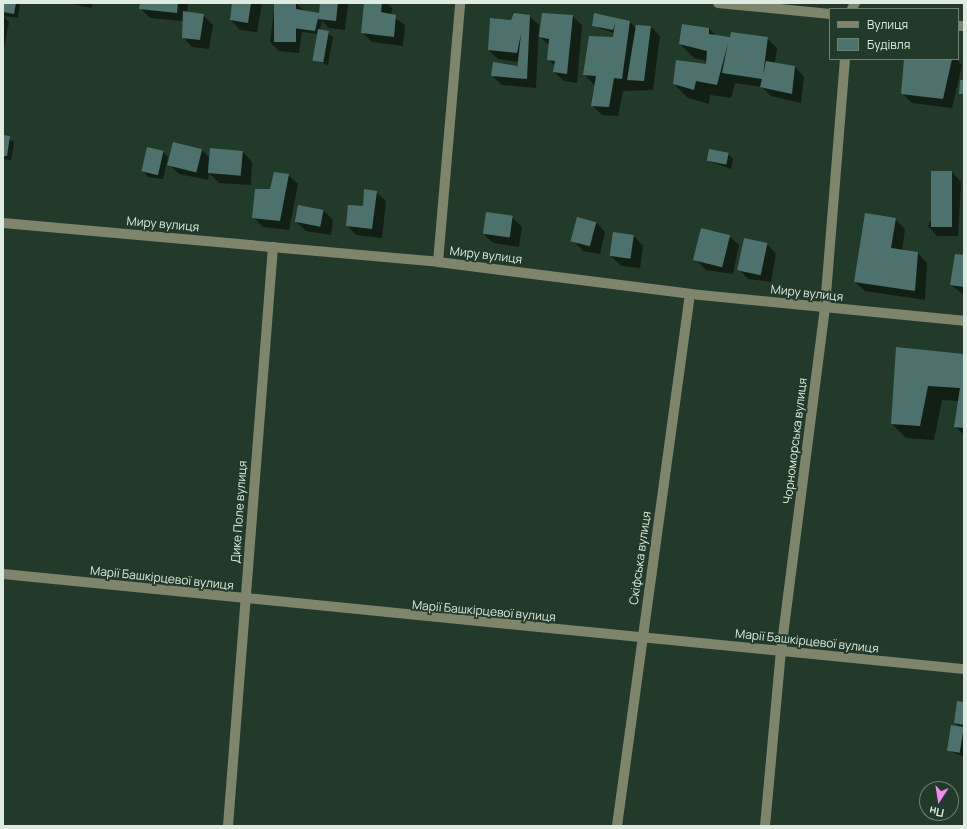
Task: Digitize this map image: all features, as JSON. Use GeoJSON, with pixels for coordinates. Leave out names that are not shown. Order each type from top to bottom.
{"type":"FeatureCollection","features":[{"type":"Feature","properties":{"kind":"street"},"geometry":{"type":"LineString","coordinates":[[438,262],[460,3]]}},
{"type":"Feature","properties":{"kind":"street"},"geometry":{"type":"LineString","coordinates":[[718,3],[829,14]]}},
{"type":"Feature","properties":{"kind":"street","name":"Чорноморська вулиця"},"geometry":{"type":"LineString","coordinates":[[764,826],[781,652],[825,308],[846,60]]}},
{"type":"Feature","properties":{"kind":"street","name":"Миру вулиця"},"geometry":{"type":"LineString","coordinates":[[3,223],[438,262],[690,294],[964,321]]}},
{"type":"Feature","properties":{"kind":"street","name":"Дике Поле вулиця"},"geometry":{"type":"LineString","coordinates":[[228,826],[273,248]]}},
{"type":"Feature","properties":{"kind":"street","name":"Скіфська вулиця"},"geometry":{"type":"LineString","coordinates":[[618,826],[690,294]]}},
{"type":"Feature","properties":{"kind":"street","name":"Марії Башкірцевої вулиця"},"geometry":{"type":"LineString","coordinates":[[3,574],[246,600],[964,669]]}},
{"type":"Feature","properties":{"kind":"building"},"geometry":{"type":"Polygon","coordinates":[[[3,3],[16,3],[14,14],[3,12],[3,3]]]}},
{"type":"Feature","properties":{"kind":"building"},"geometry":{"type":"Polygon","coordinates":[[[140,3],[178,3],[177,13],[139,9],[140,3]]]}},
{"type":"Feature","properties":{"kind":"building"},"geometry":{"type":"Polygon","coordinates":[[[232,3],[251,3],[248,23],[230,20],[232,3]]]}},
{"type":"Feature","properties":{"kind":"building"},"geometry":{"type":"Polygon","coordinates":[[[274,3],[296,3],[296,42],[274,42],[274,3]]]}},
{"type":"Feature","properties":{"kind":"building"},"geometry":{"type":"Polygon","coordinates":[[[320,3],[338,3],[336,21],[318,19],[319,14],[315,31],[293,28],[296,9],[319,13],[320,3]]]}},
{"type":"Feature","properties":{"kind":"building"},"geometry":{"type":"Polygon","coordinates":[[[364,3],[382,3],[381,12],[396,15],[394,37],[361,33],[364,3]]]}},
{"type":"Feature","properties":{"kind":"building"},"geometry":{"type":"Polygon","coordinates":[[[183,11],[204,14],[200,40],[182,38],[183,11]]]}},
{"type":"Feature","properties":{"kind":"building"},"geometry":{"type":"Polygon","coordinates":[[[514,13],[530,15],[527,79],[491,76],[493,62],[517,66],[517,70],[521,34],[517,53],[488,50],[490,18],[511,20],[514,13]]]}},
{"type":"Feature","properties":{"kind":"building"},"geometry":{"type":"Polygon","coordinates":[[[542,13],[573,15],[567,74],[553,72],[555,61],[547,60],[549,39],[539,37],[542,13]]]}},
{"type":"Feature","properties":{"kind":"building"},"geometry":{"type":"Polygon","coordinates":[[[594,13],[630,21],[622,79],[614,78],[609,107],[591,106],[596,76],[583,75],[589,36],[613,37],[615,23],[613,30],[592,26],[594,13]]]}},
{"type":"Feature","properties":{"kind":"building"},"geometry":{"type":"Polygon","coordinates":[[[682,24],[709,28],[709,34],[730,37],[731,32],[768,37],[763,75],[766,61],[795,66],[792,94],[760,87],[762,79],[722,73],[728,43],[717,85],[696,81],[694,90],[673,84],[676,60],[706,64],[707,51],[679,44],[682,24]]]}},
{"type":"Feature","properties":{"kind":"building"},"geometry":{"type":"Polygon","coordinates":[[[636,25],[651,26],[644,81],[627,80],[636,25]]]}},
{"type":"Feature","properties":{"kind":"building"},"geometry":{"type":"Polygon","coordinates":[[[318,29],[329,31],[323,62],[312,61],[318,29]]]}},
{"type":"Feature","properties":{"kind":"building"},"geometry":{"type":"Polygon","coordinates":[[[904,60],[952,60],[943,99],[901,94],[904,60]]]}},
{"type":"Feature","properties":{"kind":"building"},"geometry":{"type":"Polygon","coordinates":[[[960,80],[964,80],[964,94],[959,94],[960,80]]]}},
{"type":"Feature","properties":{"kind":"building"},"geometry":{"type":"Polygon","coordinates":[[[3,135],[10,136],[7,156],[3,156],[3,135]]]}},
{"type":"Feature","properties":{"kind":"building"},"geometry":{"type":"Polygon","coordinates":[[[173,142],[202,149],[196,173],[167,165],[173,142]]]}},
{"type":"Feature","properties":{"kind":"building"},"geometry":{"type":"Polygon","coordinates":[[[147,147],[164,151],[158,175],[141,171],[147,147]]]}},
{"type":"Feature","properties":{"kind":"building"},"geometry":{"type":"Polygon","coordinates":[[[210,148],[243,151],[241,176],[208,173],[210,148]]]}},
{"type":"Feature","properties":{"kind":"building"},"geometry":{"type":"Polygon","coordinates":[[[709,149],[729,153],[726,165],[707,161],[709,149]]]}},
{"type":"Feature","properties":{"kind":"building"},"geometry":{"type":"Polygon","coordinates":[[[931,171],[952,171],[952,227],[931,227],[931,171]]]}},
{"type":"Feature","properties":{"kind":"building"},"geometry":{"type":"Polygon","coordinates":[[[274,172],[289,174],[280,221],[252,218],[255,189],[270,189],[274,172]]]}},
{"type":"Feature","properties":{"kind":"building"},"geometry":{"type":"Polygon","coordinates":[[[364,189],[377,191],[372,229],[346,226],[348,205],[363,206],[364,189]]]}},
{"type":"Feature","properties":{"kind":"building"},"geometry":{"type":"Polygon","coordinates":[[[298,205],[324,210],[320,227],[295,222],[298,205]]]}},
{"type":"Feature","properties":{"kind":"building"},"geometry":{"type":"Polygon","coordinates":[[[486,212],[513,216],[510,238],[483,234],[486,212]]]}},
{"type":"Feature","properties":{"kind":"building"},"geometry":{"type":"Polygon","coordinates":[[[865,213],[896,218],[891,248],[918,252],[915,291],[854,282],[865,213]]]}},
{"type":"Feature","properties":{"kind":"building"},"geometry":{"type":"Polygon","coordinates":[[[577,217],[596,222],[590,246],[571,241],[577,217]]]}},
{"type":"Feature","properties":{"kind":"building"},"geometry":{"type":"Polygon","coordinates":[[[701,228],[730,235],[722,267],[693,260],[701,228]]]}},
{"type":"Feature","properties":{"kind":"building"},"geometry":{"type":"Polygon","coordinates":[[[613,232],[634,235],[630,259],[610,256],[613,232]]]}},
{"type":"Feature","properties":{"kind":"building"},"geometry":{"type":"Polygon","coordinates":[[[744,238],[767,243],[761,275],[737,270],[744,238]]]}},
{"type":"Feature","properties":{"kind":"building"},"geometry":{"type":"Polygon","coordinates":[[[955,254],[964,255],[964,287],[950,285],[955,254]]]}},
{"type":"Feature","properties":{"kind":"building"},"geometry":{"type":"Polygon","coordinates":[[[896,347],[964,354],[964,428],[954,427],[960,388],[928,386],[920,426],[891,424],[896,347]]]}},
{"type":"Feature","properties":{"kind":"building"},"geometry":{"type":"Polygon","coordinates":[[[957,701],[964,702],[964,725],[954,723],[957,701]]]}},
{"type":"Feature","properties":{"kind":"building"},"geometry":{"type":"Polygon","coordinates":[[[951,725],[964,727],[960,753],[947,751],[951,725]]]}}]}
